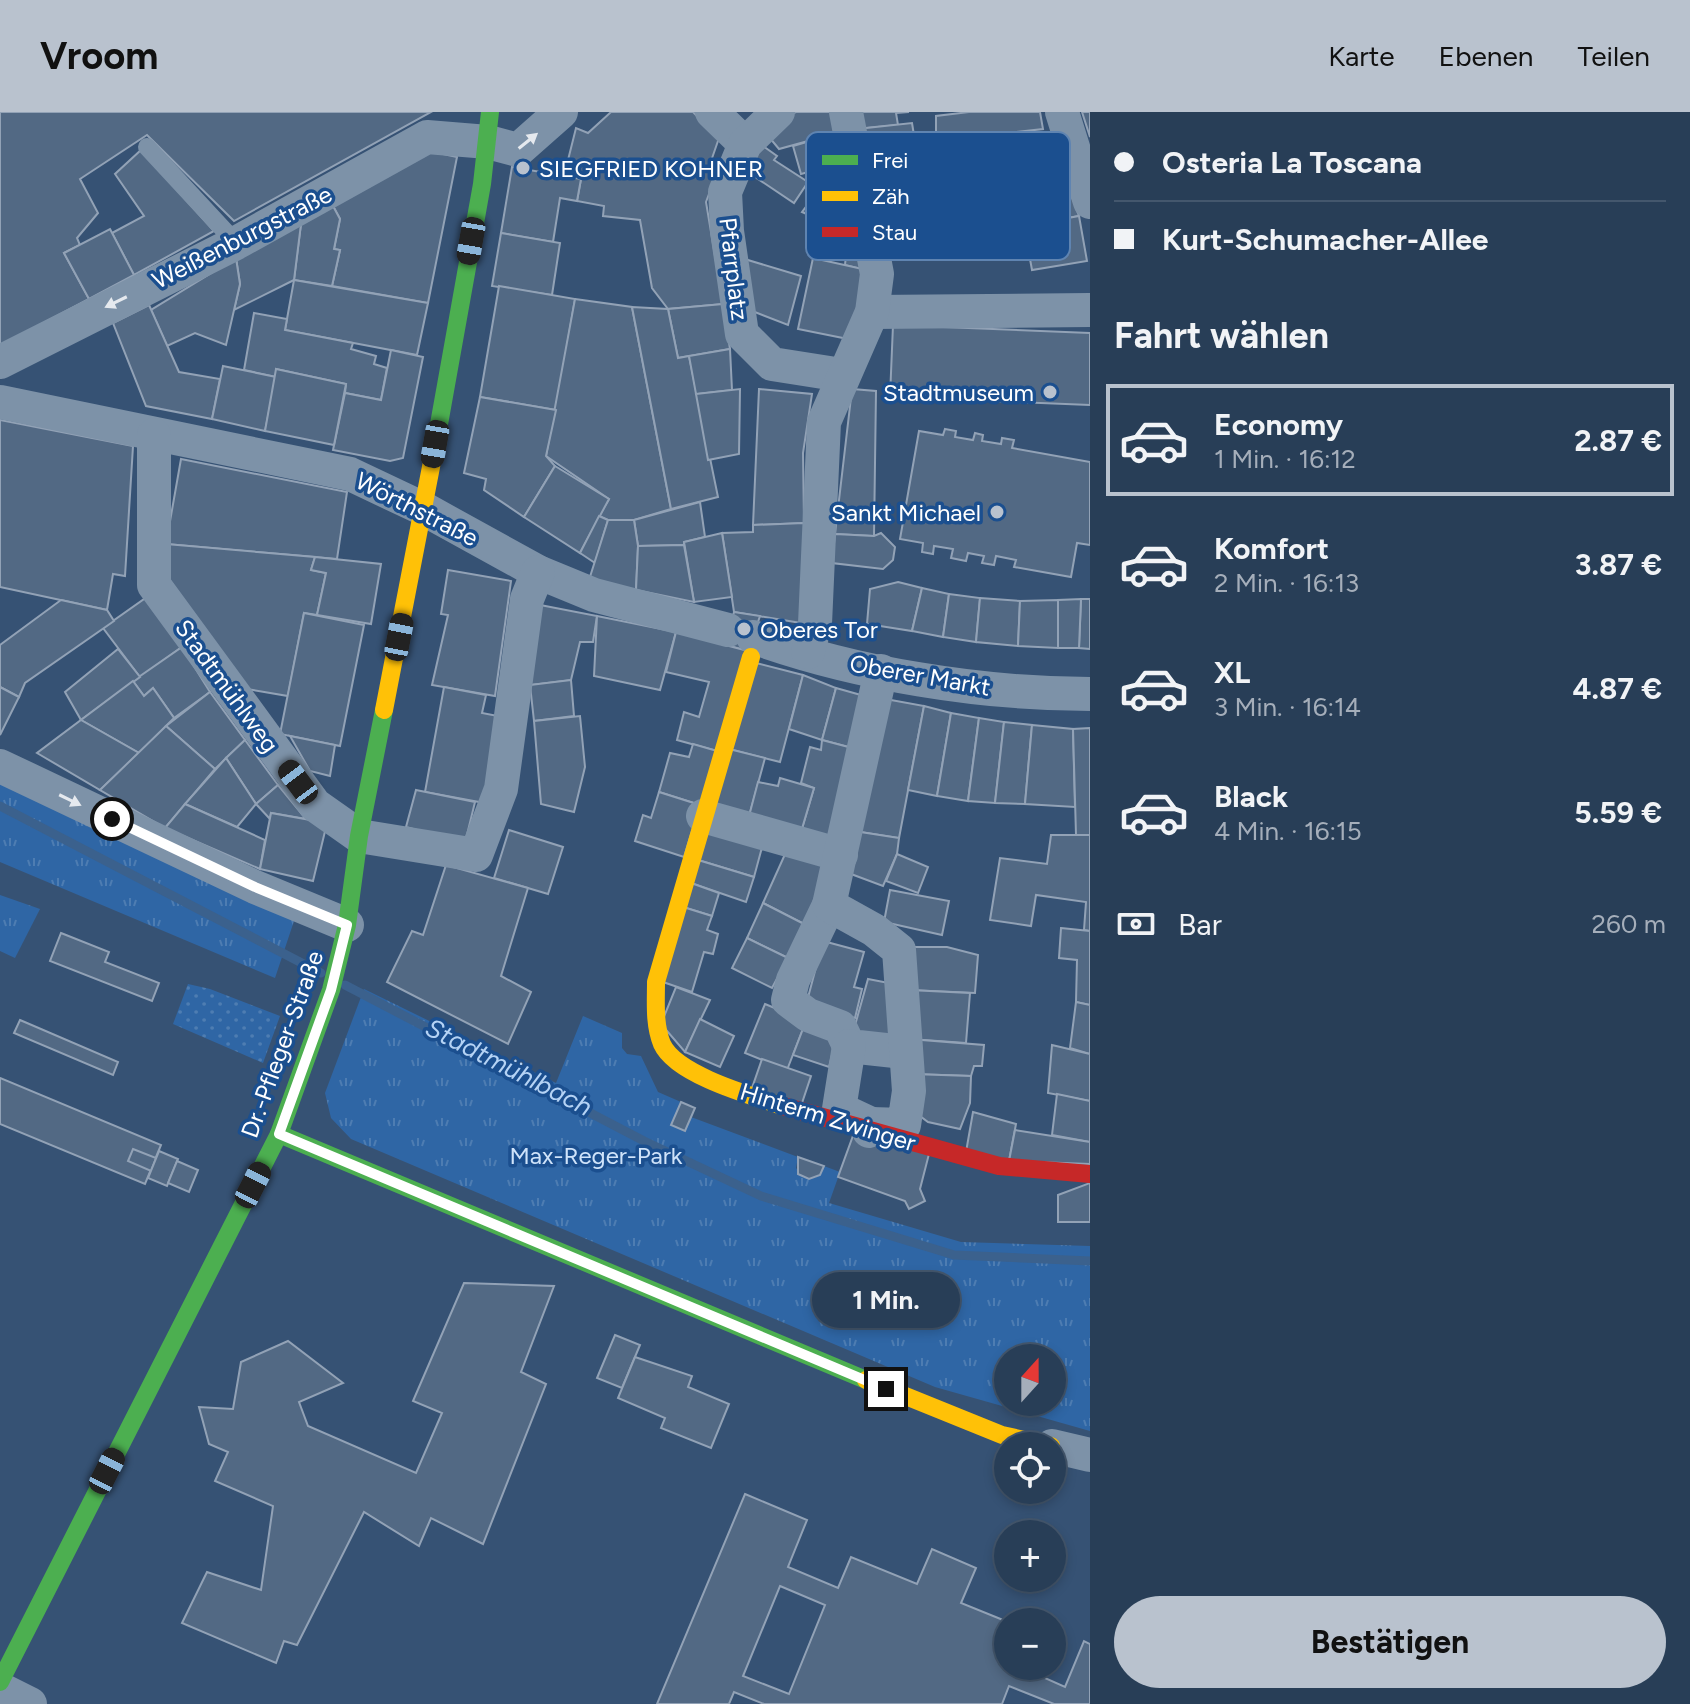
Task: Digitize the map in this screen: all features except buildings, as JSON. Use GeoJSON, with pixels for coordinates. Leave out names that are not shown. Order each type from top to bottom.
{"type":"FeatureCollection","features":[{"type":"Feature","properties":{"kind":"street","name":"Weißenburgstraße"},"geometry":{"type":"LineString","coordinates":[[0,362],[236,243],[427,137],[489,127],[518,150],[561,112]]}},
{"type":"Feature","properties":{"kind":"street"},"geometry":{"type":"LineString","coordinates":[[712,112],[745,144],[778,112]]}},
{"type":"Feature","properties":{"kind":"street"},"geometry":{"type":"LineString","coordinates":[[846,112],[850,132]]}},
{"type":"Feature","properties":{"kind":"street"},"geometry":{"type":"LineString","coordinates":[[1062,112],[1068,132]]}},
{"type":"Feature","properties":{"kind":"street","name":"Dr.-Pfleger-Straße"},"geometry":{"type":"LineString","coordinates":[[0,1682],[279,1134],[331,990],[347,925],[359,836],[424,509],[489,127]]}},
{"type":"Feature","properties":{"kind":"street"},"geometry":{"type":"LineString","coordinates":[[1070,138],[1090,202]]}},
{"type":"Feature","properties":{"kind":"street","name":"Pfarrplatz"},"geometry":{"type":"LineString","coordinates":[[745,144],[725,192],[727,231],[742,334],[772,364],[842,375]]}},
{"type":"Feature","properties":{"kind":"street"},"geometry":{"type":"LineString","coordinates":[[808,652],[815,624],[824,422],[872,312],[877,274],[874,260]]}},
{"type":"Feature","properties":{"kind":"street"},"geometry":{"type":"LineString","coordinates":[[872,312],[1090,310]]}},
{"type":"Feature","properties":{"kind":"street","name":"Wörthstraße"},"geometry":{"type":"LineString","coordinates":[[0,402],[350,474],[424,509],[538,572],[594,595],[748,641]]}},
{"type":"Feature","properties":{"kind":"street","name":"Stadtmühlweg"},"geometry":{"type":"LineString","coordinates":[[154,435],[154,585],[315,805],[359,836],[476,855],[501,789],[527,599],[538,572]]}},
{"type":"Feature","properties":{"kind":"street","name":"Oberer Markt"},"geometry":{"type":"LineString","coordinates":[[748,641],[808,652],[878,684],[1090,694]]}},
{"type":"Feature","properties":{"kind":"street","name":"Hinterm Zwinger"},"geometry":{"type":"LineString","coordinates":[[748,641],[656,982],[656,1027],[667,1055],[683,1066],[740,1091],[811,1116],[870,1128],[1001,1167],[1047,1174],[1090,1174]]}},
{"type":"Feature","properties":{"kind":"street"},"geometry":{"type":"LineString","coordinates":[[829,905],[874,930],[899,950],[909,1091],[904,1125],[870,1128],[839,1109],[849,1046],[840,1027],[808,1015],[788,1000],[793,980],[829,905],[878,684]]}},
{"type":"Feature","properties":{"kind":"street"},"geometry":{"type":"LineString","coordinates":[[0,766],[255,887],[347,925]]}},
{"type":"Feature","properties":{"kind":"street"},"geometry":{"type":"LineString","coordinates":[[703,816],[841,855]]}},
{"type":"Feature","properties":{"kind":"street"},"geometry":{"type":"LineString","coordinates":[[849,1046],[904,1052]]}},
{"type":"Feature","properties":{"kind":"street"},"geometry":{"type":"LineString","coordinates":[[279,1134],[994,1432]]}},
{"type":"Feature","properties":{"kind":"street"},"geometry":{"type":"LineString","coordinates":[[1066,1449],[1090,1455]]}},
{"type":"Feature","properties":{"kind":"street"},"geometry":{"type":"LineString","coordinates":[[0,1689],[30,1704]]}},
{"type":"Feature","properties":{"kind":"lane"},"geometry":{"type":"LineString","coordinates":[[147,147],[236,243]]}},
{"type":"Feature","properties":{"kind":"green space"},"geometry":{"type":"Polygon","coordinates":[[[0,783],[297,912],[275,978],[0,862],[0,783]]]}},
{"type":"Feature","properties":{"kind":"green space"},"geometry":{"type":"Polygon","coordinates":[[[0,895],[40,909],[15,958],[0,951],[0,895]]]}},
{"type":"Feature","properties":{"kind":"green space"},"geometry":{"type":"Polygon","coordinates":[[[188,984],[210,989],[280,1016],[263,1063],[173,1024],[188,984]]]}},
{"type":"Feature","properties":{"kind":"green space","name":"Max-Reger-Park"},"geometry":{"type":"Polygon","coordinates":[[[364,989],[556,1083],[583,1016],[622,1033],[622,1048],[627,1054],[641,1056],[658,1092],[681,1102],[672,1126],[685,1131],[691,1117],[798,1157],[796,1168],[804,1178],[815,1178],[824,1166],[840,1172],[829,1203],[961,1242],[1090,1246],[1090,1431],[1037,1416],[1066,1416],[1066,1344],[994,1344],[994,1404],[935,1387],[351,1139],[331,1118],[325,1093],[364,989]]]}},
{"type":"Feature","properties":{"kind":"waterway","name":"Stadtmühlbach"},"geometry":{"type":"LineString","coordinates":[[0,806],[321,973]]}},
{"type":"Feature","properties":{"kind":"waterway","name":"Stadtmühlbach"},"geometry":{"type":"LineString","coordinates":[[345,985],[644,1141],[761,1196],[954,1255],[1090,1261]]}},
{"type":"Feature","properties":{"kind":"traffic: fast"},"geometry":{"type":"LineString","coordinates":[[436,441],[482,184],[490,112]]}},
{"type":"Feature","properties":{"kind":"traffic: fast"},"geometry":{"type":"LineString","coordinates":[[0,1682],[279,1134],[331,990],[347,925],[359,836],[384,710]]}},
{"type":"Feature","properties":{"kind":"traffic: fast"},"geometry":{"type":"LineString","coordinates":[[279,1134],[866,1380]]}},
{"type":"Feature","properties":{"kind":"traffic: slow"},"geometry":{"type":"LineString","coordinates":[[384,710],[436,441]]}},
{"type":"Feature","properties":{"kind":"traffic: slow"},"geometry":{"type":"LineString","coordinates":[[751,657],[656,982],[656,1013],[662,1044],[682,1065],[716,1083],[783,1106]]}},
{"type":"Feature","properties":{"kind":"traffic: slow"},"geometry":{"type":"LineString","coordinates":[[866,1380],[995,1432]]}},
{"type":"Feature","properties":{"kind":"traffic: jam"},"geometry":{"type":"LineString","coordinates":[[783,1106],[999,1166],[1090,1174]]}},
{"type":"Feature","properties":{"kind":"place","name":"SIEGFRIED KOHNER"},"geometry":{"type":"Point","coordinates":[523,168]}},
{"type":"Feature","properties":{"kind":"place","name":"Stadtmuseum"},"geometry":{"type":"Point","coordinates":[1050,392]}},
{"type":"Feature","properties":{"kind":"place","name":"Sankt Michael"},"geometry":{"type":"Point","coordinates":[997,512]}},
{"type":"Feature","properties":{"kind":"place","name":"Oberes Tor"},"geometry":{"type":"Point","coordinates":[744,629]}},
{"type":"Feature","properties":{"kind":"route"},"geometry":{"type":"LineString","coordinates":[[112,819],[255,887],[347,925],[331,990],[279,1134],[886,1389]]}}]}
